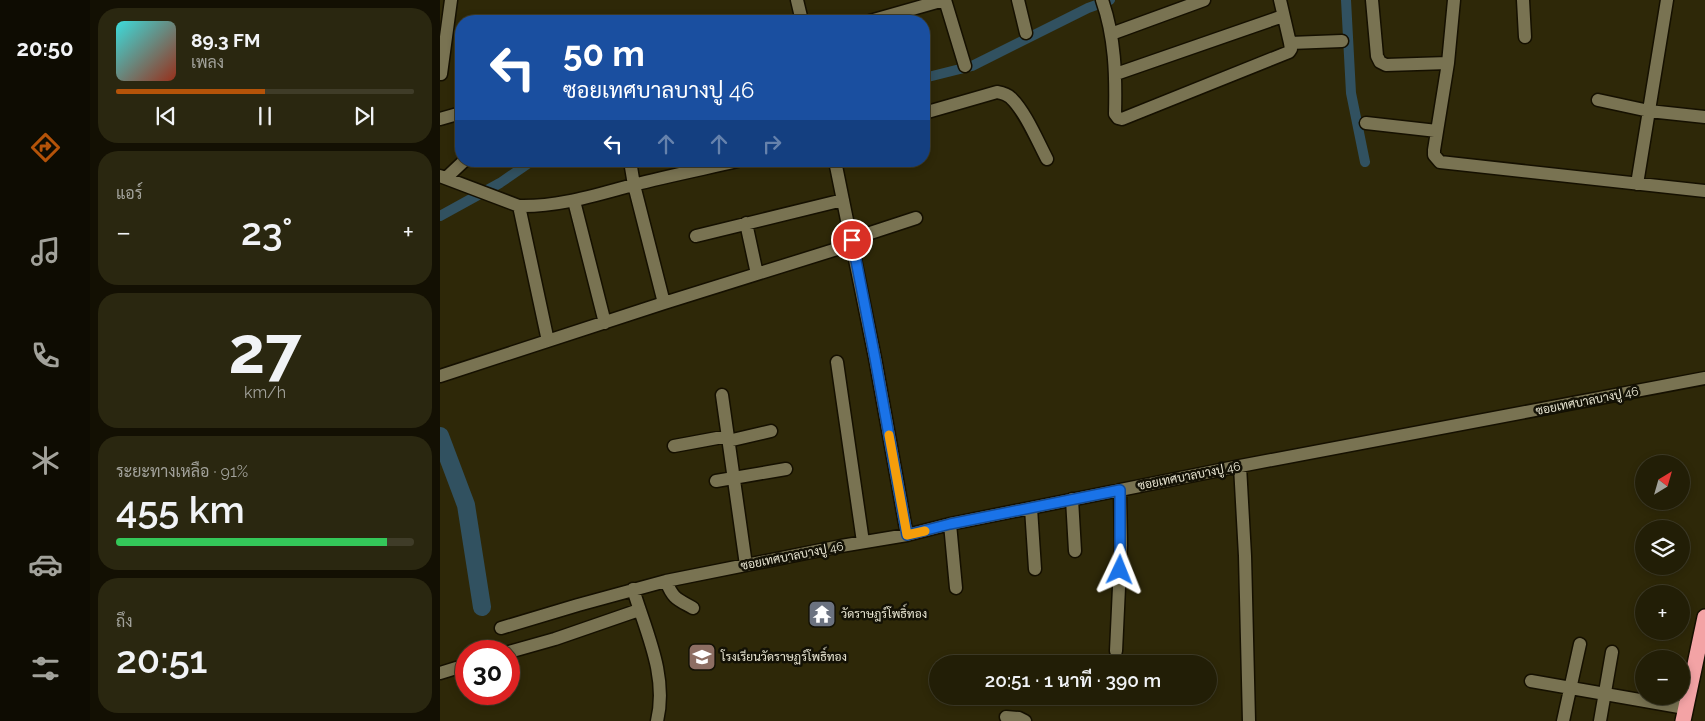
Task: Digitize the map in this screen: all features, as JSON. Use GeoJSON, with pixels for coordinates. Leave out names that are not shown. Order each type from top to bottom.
{"type":"FeatureCollection","features":[{"type":"Feature","properties":{"kind":"highway"},"geometry":{"type":"LineString","coordinates":[[1684,715],[1705,617]]}},
{"type":"Feature","properties":{"kind":"street"},"geometry":{"type":"LineString","coordinates":[[441,74],[451,0]]}},
{"type":"Feature","properties":{"kind":"street"},"geometry":{"type":"LineString","coordinates":[[797,0],[801,15]]}},
{"type":"Feature","properties":{"kind":"street"},"geometry":{"type":"LineString","coordinates":[[894,15],[944,0],[965,66]]}},
{"type":"Feature","properties":{"kind":"street"},"geometry":{"type":"LineString","coordinates":[[1018,0],[1026,33]]}},
{"type":"Feature","properties":{"kind":"street"},"geometry":{"type":"LineString","coordinates":[[1102,0],[1108,17],[1116,74],[1115,114],[1118,118],[1122,119],[1286,54],[1290,49],[1290,43],[1280,0]]}},
{"type":"Feature","properties":{"kind":"street"},"geometry":{"type":"LineString","coordinates":[[1111,34],[1204,0]]}},
{"type":"Feature","properties":{"kind":"street"},"geometry":{"type":"LineString","coordinates":[[1372,0],[1377,56],[1380,62],[1386,66],[1448,62]]}},
{"type":"Feature","properties":{"kind":"street"},"geometry":{"type":"LineString","coordinates":[[1454,0],[1448,62],[1434,156],[1440,162],[1705,191]]}},
{"type":"Feature","properties":{"kind":"street"},"geometry":{"type":"LineString","coordinates":[[1523,0],[1525,37]]}},
{"type":"Feature","properties":{"kind":"street"},"geometry":{"type":"LineString","coordinates":[[1637,184],[1668,0]]}},
{"type":"Feature","properties":{"kind":"street"},"geometry":{"type":"LineString","coordinates":[[1116,74],[1283,16]]}},
{"type":"Feature","properties":{"kind":"street"},"geometry":{"type":"LineString","coordinates":[[1290,43],[1342,40]]}},
{"type":"Feature","properties":{"kind":"street"},"geometry":{"type":"LineString","coordinates":[[930,111],[997,92],[1005,93],[1012,98],[1047,159]]}},
{"type":"Feature","properties":{"kind":"street"},"geometry":{"type":"LineString","coordinates":[[1598,100],[1649,112],[1705,117]]}},
{"type":"Feature","properties":{"kind":"street"},"geometry":{"type":"LineString","coordinates":[[440,119],[455,115]]}},
{"type":"Feature","properties":{"kind":"street"},"geometry":{"type":"LineString","coordinates":[[1366,123],[1437,131]]}},
{"type":"Feature","properties":{"kind":"street"},"geometry":{"type":"LineString","coordinates":[[443,177],[456,167]]}},
{"type":"Feature","properties":{"kind":"street"},"geometry":{"type":"LineString","coordinates":[[631,167],[664,303]]}},
{"type":"Feature","properties":{"kind":"street"},"geometry":{"type":"LineString","coordinates":[[443,177],[519,206],[551,205],[712,167]]}},
{"type":"Feature","properties":{"kind":"street"},"geometry":{"type":"LineString","coordinates":[[836,167],[853,242],[907,535]]}},
{"type":"Feature","properties":{"kind":"street"},"geometry":{"type":"LineString","coordinates":[[696,236],[843,200]]}},
{"type":"Feature","properties":{"kind":"street"},"geometry":{"type":"LineString","coordinates":[[574,201],[605,323]]}},
{"type":"Feature","properties":{"kind":"street"},"geometry":{"type":"LineString","coordinates":[[519,206],[548,341]]}},
{"type":"Feature","properties":{"kind":"street"},"geometry":{"type":"LineString","coordinates":[[440,376],[758,274],[853,242],[916,218]]}},
{"type":"Feature","properties":{"kind":"street"},"geometry":{"type":"LineString","coordinates":[[746,223],[758,274]]}},
{"type":"Feature","properties":{"kind":"street"},"geometry":{"type":"LineString","coordinates":[[837,362],[863,542]]}},
{"type":"Feature","properties":{"kind":"street","name":"ซอยเทศบาลบางปู 46"},"geometry":{"type":"LineString","coordinates":[[501,628],[666,581],[907,535],[950,524],[1240,466],[1705,378]]}},
{"type":"Feature","properties":{"kind":"street"},"geometry":{"type":"LineString","coordinates":[[722,395],[746,565]]}},
{"type":"Feature","properties":{"kind":"street"},"geometry":{"type":"LineString","coordinates":[[674,446],[771,432]]}},
{"type":"Feature","properties":{"kind":"street"},"geometry":{"type":"LineString","coordinates":[[1240,466],[1245,556],[1249,721]]}},
{"type":"Feature","properties":{"kind":"street"},"geometry":{"type":"LineString","coordinates":[[716,481],[786,469]]}},
{"type":"Feature","properties":{"kind":"street"},"geometry":{"type":"LineString","coordinates":[[1116,651],[1121,545],[1120,490]]}},
{"type":"Feature","properties":{"kind":"street"},"geometry":{"type":"LineString","coordinates":[[1072,499],[1075,551]]}},
{"type":"Feature","properties":{"kind":"street"},"geometry":{"type":"LineString","coordinates":[[1030,508],[1035,568]]}},
{"type":"Feature","properties":{"kind":"street"},"geometry":{"type":"LineString","coordinates":[[950,524],[956,588]]}},
{"type":"Feature","properties":{"kind":"street"},"geometry":{"type":"LineString","coordinates":[[666,581],[671,594],[693,608]]}},
{"type":"Feature","properties":{"kind":"street"},"geometry":{"type":"LineString","coordinates":[[633,589],[656,661],[660,680],[661,706],[657,721]]}},
{"type":"Feature","properties":{"kind":"street"},"geometry":{"type":"LineString","coordinates":[[520,649],[639,610]]}},
{"type":"Feature","properties":{"kind":"street"},"geometry":{"type":"LineString","coordinates":[[1562,721],[1580,644]]}},
{"type":"Feature","properties":{"kind":"street"},"geometry":{"type":"LineString","coordinates":[[1600,721],[1612,652]]}},
{"type":"Feature","properties":{"kind":"street"},"geometry":{"type":"LineString","coordinates":[[440,673],[455,668]]}},
{"type":"Feature","properties":{"kind":"street"},"geometry":{"type":"LineString","coordinates":[[1531,681],[1604,695],[1684,715]]}},
{"type":"Feature","properties":{"kind":"street"},"geometry":{"type":"LineString","coordinates":[[1006,717],[1019,718],[1025,721]]}},
{"type":"Feature","properties":{"kind":"waterway"},"geometry":{"type":"LineString","coordinates":[[930,76],[972,66],[1088,8],[1110,0]]}},
{"type":"Feature","properties":{"kind":"waterway"},"geometry":{"type":"LineString","coordinates":[[1346,0],[1351,93],[1365,162]]}},
{"type":"Feature","properties":{"kind":"waterway"},"geometry":{"type":"LineString","coordinates":[[440,216],[500,183],[523,167]]}},
{"type":"Feature","properties":{"kind":"waterway"},"geometry":{"type":"LineString","coordinates":[[440,436],[466,505],[482,607]]}},
{"type":"Feature","properties":{"kind":"slow traffic"},"geometry":{"type":"LineString","coordinates":[[889,435],[907,535],[925,531]]}},
{"type":"Feature","properties":{"kind":"place","name":"วัดราษฎร์โพธิ์ทอง"},"geometry":{"type":"Point","coordinates":[822,614]}},
{"type":"Feature","properties":{"kind":"place","name":"โรงเรียนวัดราษฏร์โพธิ์ทอง"},"geometry":{"type":"Point","coordinates":[702,657]}},
{"type":"Feature","properties":{"kind":"route"},"geometry":{"type":"LineString","coordinates":[[852,240],[907,535],[950,524],[1120,490],[1120,570]]}}]}
